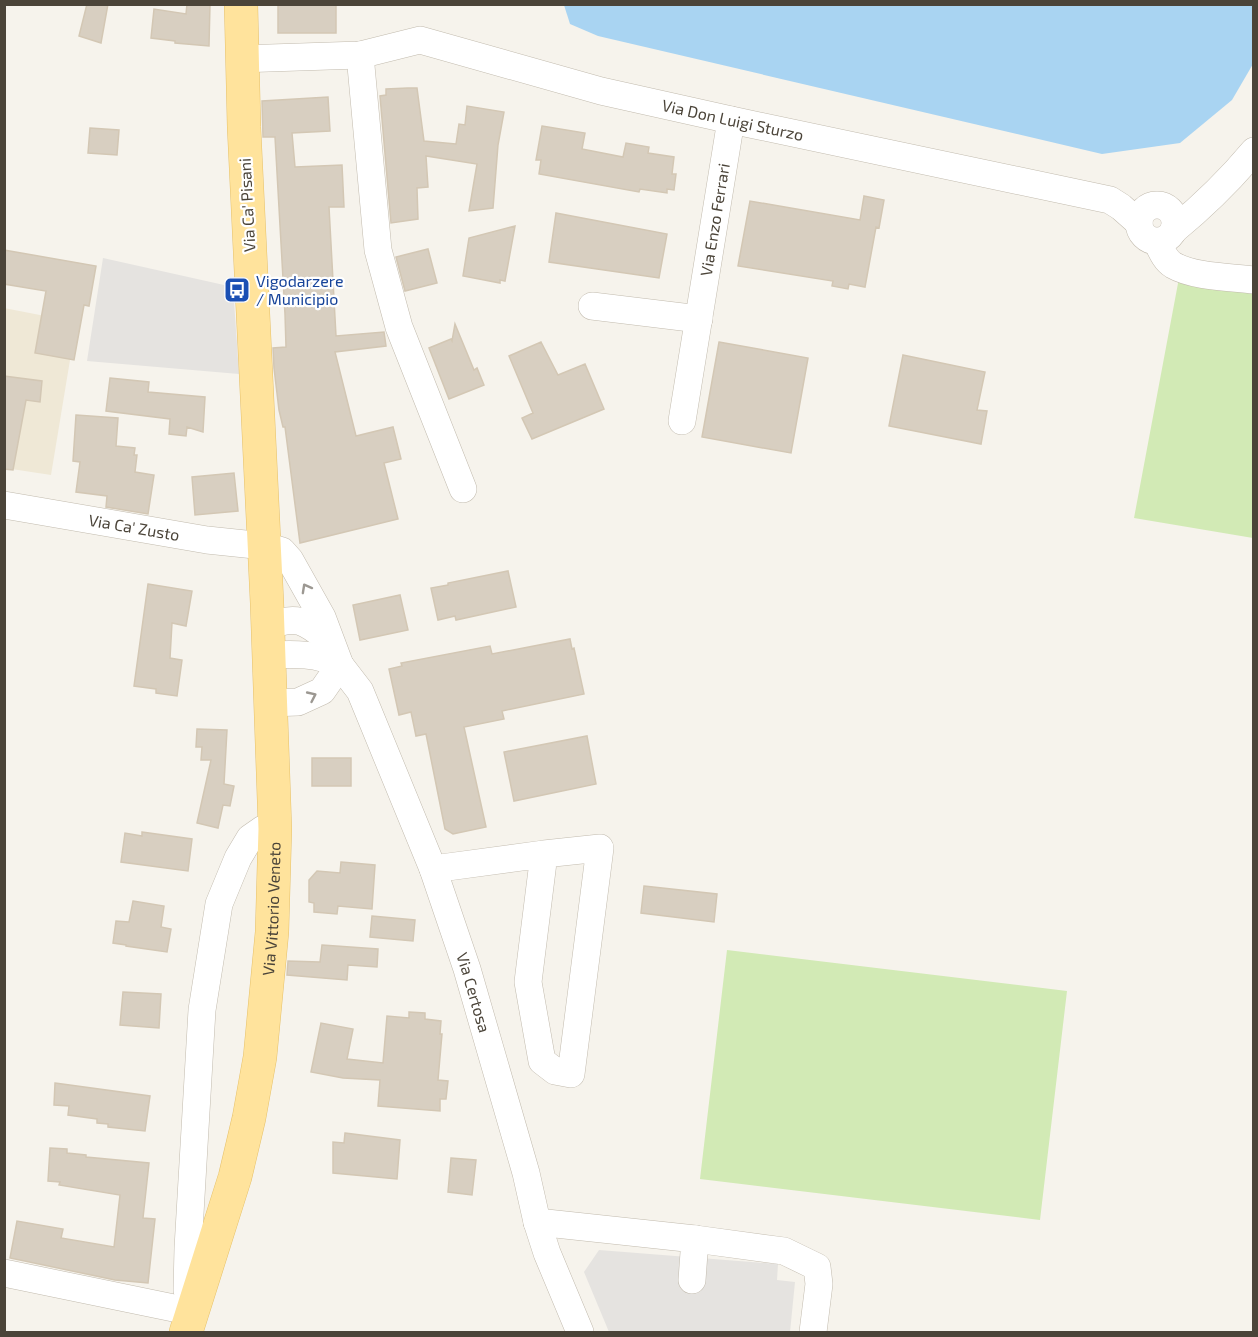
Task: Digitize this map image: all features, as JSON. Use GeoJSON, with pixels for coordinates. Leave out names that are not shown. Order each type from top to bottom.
{"type":"FeatureCollection","features":[{"type":"Feature","properties":{"kind":"main road","name":"Via Ca' Pisani"},"geometry":{"type":"LineString","coordinates":[[241,4],[241,58],[262,477]]}},
{"type":"Feature","properties":{"kind":"main road","name":"Via Vittorio Veneto"},"geometry":{"type":"LineString","coordinates":[[190,1322],[235,1177],[249,1118],[260,1057],[272,932],[275,829],[262,477]]}},
{"type":"Feature","properties":{"kind":"street","name":"Via Don Luigi Sturzo"},"geometry":{"type":"LineString","coordinates":[[241,58],[360,55],[420,40],[601,91],[731,120],[1110,200],[1130,198],[1158,222]]}},
{"type":"Feature","properties":{"kind":"street"},"geometry":{"type":"LineString","coordinates":[[360,55],[378,250],[399,327],[462,489]]}},
{"type":"Feature","properties":{"kind":"street","name":"Via Enzo Ferrari"},"geometry":{"type":"LineString","coordinates":[[682,421],[731,120]]}},
{"type":"Feature","properties":{"kind":"street"},"geometry":{"type":"LineString","coordinates":[[1254,152],[1228,182],[1203,203],[1199,210],[1158,222],[1163,254],[1172,264],[1191,272],[1254,280]]}},
{"type":"Feature","properties":{"kind":"street"},"geometry":{"type":"LineString","coordinates":[[592,306],[699,319]]}},
{"type":"Feature","properties":{"kind":"street","name":"Via Ca' Zusto"},"geometry":{"type":"LineString","coordinates":[[4,505],[207,540],[265,546]]}},
{"type":"Feature","properties":{"kind":"street","name":"Via Certosa"},"geometry":{"type":"LineString","coordinates":[[265,546],[282,550],[322,617],[335,653],[360,691],[433,869],[467,969],[526,1173],[537,1222],[547,1253],[580,1332]]}},
{"type":"Feature","properties":{"kind":"street"},"geometry":{"type":"LineString","coordinates":[[268,640],[310,655],[327,658],[335,653]]}},
{"type":"Feature","properties":{"kind":"street"},"geometry":{"type":"LineString","coordinates":[[270,703],[298,702],[322,691],[335,653]]}},
{"type":"Feature","properties":{"kind":"street"},"geometry":{"type":"LineString","coordinates":[[4,1273],[190,1322],[188,1290],[190,1212],[202,1010],[210,951],[219,904],[238,858],[250,838],[263,829],[275,829]]}},
{"type":"Feature","properties":{"kind":"street"},"geometry":{"type":"LineString","coordinates":[[433,869],[544,854],[600,848],[572,1074],[555,1071],[542,1060],[528,982],[544,854]]}},
{"type":"Feature","properties":{"kind":"street"},"geometry":{"type":"LineString","coordinates":[[537,1222],[784,1251],[817,1267],[819,1284],[813,1332]]}},
{"type":"Feature","properties":{"kind":"street"},"geometry":{"type":"LineString","coordinates":[[692,1280],[695,1239]]}},
{"type":"Feature","properties":{"kind":"shaded area"},"geometry":{"type":"Polygon","coordinates":[[[103,258],[233,287],[239,374],[87,361],[103,258]]]}},
{"type":"Feature","properties":{"kind":"shaded area"},"geometry":{"type":"Polygon","coordinates":[[[4,308],[81,323],[74,360],[70,360],[51,475],[5,468],[4,308]]]}},
{"type":"Feature","properties":{"kind":"shaded area"},"geometry":{"type":"Polygon","coordinates":[[[599,1250],[778,1264],[777,1280],[795,1282],[790,1332],[609,1332],[584,1272],[599,1250]]]}},
{"type":"Feature","properties":{"kind":"green space"},"geometry":{"type":"Polygon","coordinates":[[[1179,278],[1253,292],[1253,538],[1134,518],[1179,278]]]}},
{"type":"Feature","properties":{"kind":"green space"},"geometry":{"type":"Polygon","coordinates":[[[727,950],[1067,991],[1040,1220],[700,1179],[727,950]]]}},
{"type":"Feature","properties":{"kind":"water"},"geometry":{"type":"Polygon","coordinates":[[[564,5],[1253,5],[1253,64],[1232,100],[1180,143],[1102,154],[598,36],[570,24],[564,5]]]}},
{"type":"Feature","properties":{"kind":"building"},"geometry":{"type":"Polygon","coordinates":[[[87,4],[108,4],[101,43],[79,36],[87,4]]]}},
{"type":"Feature","properties":{"kind":"building"},"geometry":{"type":"Polygon","coordinates":[[[187,4],[210,4],[209,46],[151,38],[154,9],[186,14],[187,4]]]}},
{"type":"Feature","properties":{"kind":"building"},"geometry":{"type":"Polygon","coordinates":[[[278,4],[336,4],[336,33],[278,33],[278,4]]]}},
{"type":"Feature","properties":{"kind":"building"},"geometry":{"type":"Polygon","coordinates":[[[417,88],[424,141],[456,144],[459,124],[465,125],[467,106],[504,112],[498,145],[493,208],[469,211],[477,164],[426,156],[428,187],[417,188],[418,219],[391,223],[380,96],[386,95],[386,89],[417,88]]]}},
{"type":"Feature","properties":{"kind":"building"},"geometry":{"type":"Polygon","coordinates":[[[328,97],[330,131],[292,133],[295,167],[342,165],[344,207],[329,207],[336,336],[384,332],[386,346],[335,352],[356,436],[393,427],[401,459],[384,463],[398,519],[300,543],[285,427],[283,427],[279,410],[274,368],[273,348],[286,347],[285,314],[275,137],[263,137],[262,101],[328,97]]]}},
{"type":"Feature","properties":{"kind":"building"},"geometry":{"type":"Polygon","coordinates":[[[542,126],[585,133],[582,149],[623,157],[626,143],[649,147],[648,153],[674,157],[672,174],[676,174],[674,190],[667,189],[667,193],[640,189],[639,192],[539,174],[541,160],[536,160],[542,126]]]}},
{"type":"Feature","properties":{"kind":"building"},"geometry":{"type":"Polygon","coordinates":[[[90,128],[119,130],[117,155],[88,153],[90,128]]]}},
{"type":"Feature","properties":{"kind":"building"},"geometry":{"type":"Polygon","coordinates":[[[864,196],[884,200],[879,228],[876,227],[865,287],[849,284],[848,289],[832,286],[833,281],[738,266],[750,201],[860,220],[864,196]]]}},
{"type":"Feature","properties":{"kind":"building"},"geometry":{"type":"Polygon","coordinates":[[[556,213],[667,234],[659,278],[549,262],[556,213]]]}},
{"type":"Feature","properties":{"kind":"building"},"geometry":{"type":"Polygon","coordinates":[[[515,226],[505,281],[500,280],[500,283],[463,276],[469,238],[515,226]]]}},
{"type":"Feature","properties":{"kind":"building"},"geometry":{"type":"Polygon","coordinates":[[[428,249],[437,283],[405,291],[396,257],[428,249]]]}},
{"type":"Feature","properties":{"kind":"building"},"geometry":{"type":"Polygon","coordinates":[[[4,250],[96,266],[89,306],[84,305],[74,360],[35,353],[46,291],[4,284],[4,250]]]}},
{"type":"Feature","properties":{"kind":"building"},"geometry":{"type":"Polygon","coordinates":[[[455,324],[474,370],[477,368],[484,385],[449,399],[429,348],[451,339],[452,341],[455,324]]]}},
{"type":"Feature","properties":{"kind":"building"},"geometry":{"type":"Polygon","coordinates":[[[541,342],[558,375],[585,364],[604,409],[532,439],[522,418],[533,413],[509,356],[541,342]]]}},
{"type":"Feature","properties":{"kind":"building"},"geometry":{"type":"Polygon","coordinates":[[[719,342],[808,358],[791,453],[702,437],[719,342]]]}},
{"type":"Feature","properties":{"kind":"building"},"geometry":{"type":"Polygon","coordinates":[[[903,355],[985,372],[977,410],[987,411],[981,444],[889,426],[903,355]]]}},
{"type":"Feature","properties":{"kind":"building"},"geometry":{"type":"Polygon","coordinates":[[[4,376],[42,381],[40,402],[26,400],[13,470],[4,469],[4,376]]]}},
{"type":"Feature","properties":{"kind":"building"},"geometry":{"type":"Polygon","coordinates":[[[110,378],[149,382],[148,392],[205,397],[203,432],[187,427],[186,436],[169,434],[170,419],[106,411],[110,378]]]}},
{"type":"Feature","properties":{"kind":"building"},"geometry":{"type":"Polygon","coordinates":[[[76,415],[118,418],[116,446],[135,448],[134,455],[137,455],[135,472],[154,475],[148,514],[106,507],[107,496],[76,492],[80,462],[73,461],[76,415]]]}},
{"type":"Feature","properties":{"kind":"building"},"geometry":{"type":"Polygon","coordinates":[[[234,473],[238,511],[195,515],[192,477],[234,473]]]}},
{"type":"Feature","properties":{"kind":"building"},"geometry":{"type":"Polygon","coordinates":[[[508,571],[516,607],[456,620],[455,616],[438,620],[431,588],[508,571]]]}},
{"type":"Feature","properties":{"kind":"building"},"geometry":{"type":"Polygon","coordinates":[[[148,584],[192,591],[186,626],[172,623],[170,658],[182,660],[177,696],[156,693],[156,689],[134,686],[148,584]]]}},
{"type":"Feature","properties":{"kind":"building"},"geometry":{"type":"Polygon","coordinates":[[[400,595],[408,630],[360,640],[353,605],[400,595]]]}},
{"type":"Feature","properties":{"kind":"building"},"geometry":{"type":"Polygon","coordinates":[[[570,639],[584,694],[502,711],[504,719],[464,727],[486,827],[453,834],[445,829],[426,734],[416,736],[411,712],[399,715],[389,669],[402,666],[401,663],[490,646],[492,654],[570,639]]]}},
{"type":"Feature","properties":{"kind":"building"},"geometry":{"type":"Polygon","coordinates":[[[197,729],[227,730],[224,784],[234,786],[230,806],[223,805],[218,828],[197,823],[211,760],[201,760],[202,747],[196,747],[197,729]]]}},
{"type":"Feature","properties":{"kind":"building"},"geometry":{"type":"Polygon","coordinates":[[[587,736],[596,784],[514,801],[504,752],[587,736]]]}},
{"type":"Feature","properties":{"kind":"building"},"geometry":{"type":"Polygon","coordinates":[[[312,758],[351,758],[351,786],[312,786],[312,758]]]}},
{"type":"Feature","properties":{"kind":"building"},"geometry":{"type":"Polygon","coordinates":[[[142,832],[192,839],[188,871],[121,862],[125,833],[142,836],[142,832]]]}},
{"type":"Feature","properties":{"kind":"building"},"geometry":{"type":"Polygon","coordinates":[[[341,862],[375,865],[372,909],[338,906],[337,914],[314,912],[314,903],[309,902],[309,880],[317,871],[340,873],[341,862]]]}},
{"type":"Feature","properties":{"kind":"building"},"geometry":{"type":"Polygon","coordinates":[[[644,886],[717,894],[714,922],[641,913],[644,886]]]}},
{"type":"Feature","properties":{"kind":"building"},"geometry":{"type":"Polygon","coordinates":[[[133,901],[164,906],[161,927],[171,929],[167,952],[113,943],[116,921],[129,922],[133,901]]]}},
{"type":"Feature","properties":{"kind":"building"},"geometry":{"type":"Polygon","coordinates":[[[372,916],[415,920],[413,941],[370,937],[372,916]]]}},
{"type":"Feature","properties":{"kind":"building"},"geometry":{"type":"Polygon","coordinates":[[[322,945],[378,949],[377,967],[348,965],[347,980],[287,975],[288,961],[320,962],[322,945]]]}},
{"type":"Feature","properties":{"kind":"building"},"geometry":{"type":"Polygon","coordinates":[[[123,992],[161,994],[159,1028],[120,1025],[123,992]]]}},
{"type":"Feature","properties":{"kind":"building"},"geometry":{"type":"Polygon","coordinates":[[[409,1012],[425,1013],[425,1019],[441,1021],[438,1080],[448,1081],[446,1099],[440,1099],[440,1111],[378,1106],[380,1080],[343,1078],[311,1072],[321,1023],[353,1029],[347,1059],[383,1063],[387,1016],[409,1018],[409,1012]]]}},
{"type":"Feature","properties":{"kind":"building"},"geometry":{"type":"Polygon","coordinates":[[[55,1083],[150,1096],[145,1131],[108,1127],[108,1124],[97,1123],[97,1119],[68,1115],[69,1106],[54,1105],[55,1083]]]}},
{"type":"Feature","properties":{"kind":"building"},"geometry":{"type":"Polygon","coordinates":[[[345,1133],[400,1140],[397,1179],[333,1173],[333,1142],[344,1143],[345,1133]]]}},
{"type":"Feature","properties":{"kind":"building"},"geometry":{"type":"Polygon","coordinates":[[[50,1148],[67,1149],[67,1153],[86,1155],[86,1157],[149,1163],[143,1218],[155,1219],[148,1283],[115,1280],[10,1258],[17,1221],[63,1229],[61,1238],[114,1247],[120,1195],[59,1185],[60,1182],[48,1181],[50,1148]]]}},
{"type":"Feature","properties":{"kind":"building"},"geometry":{"type":"Polygon","coordinates":[[[451,1158],[476,1160],[472,1195],[448,1192],[451,1158]]]}},
{"type":"Feature","properties":{"kind":"place","name":"Vigodarzere / Municipio"},"geometry":{"type":"Point","coordinates":[237,290]}}]}
